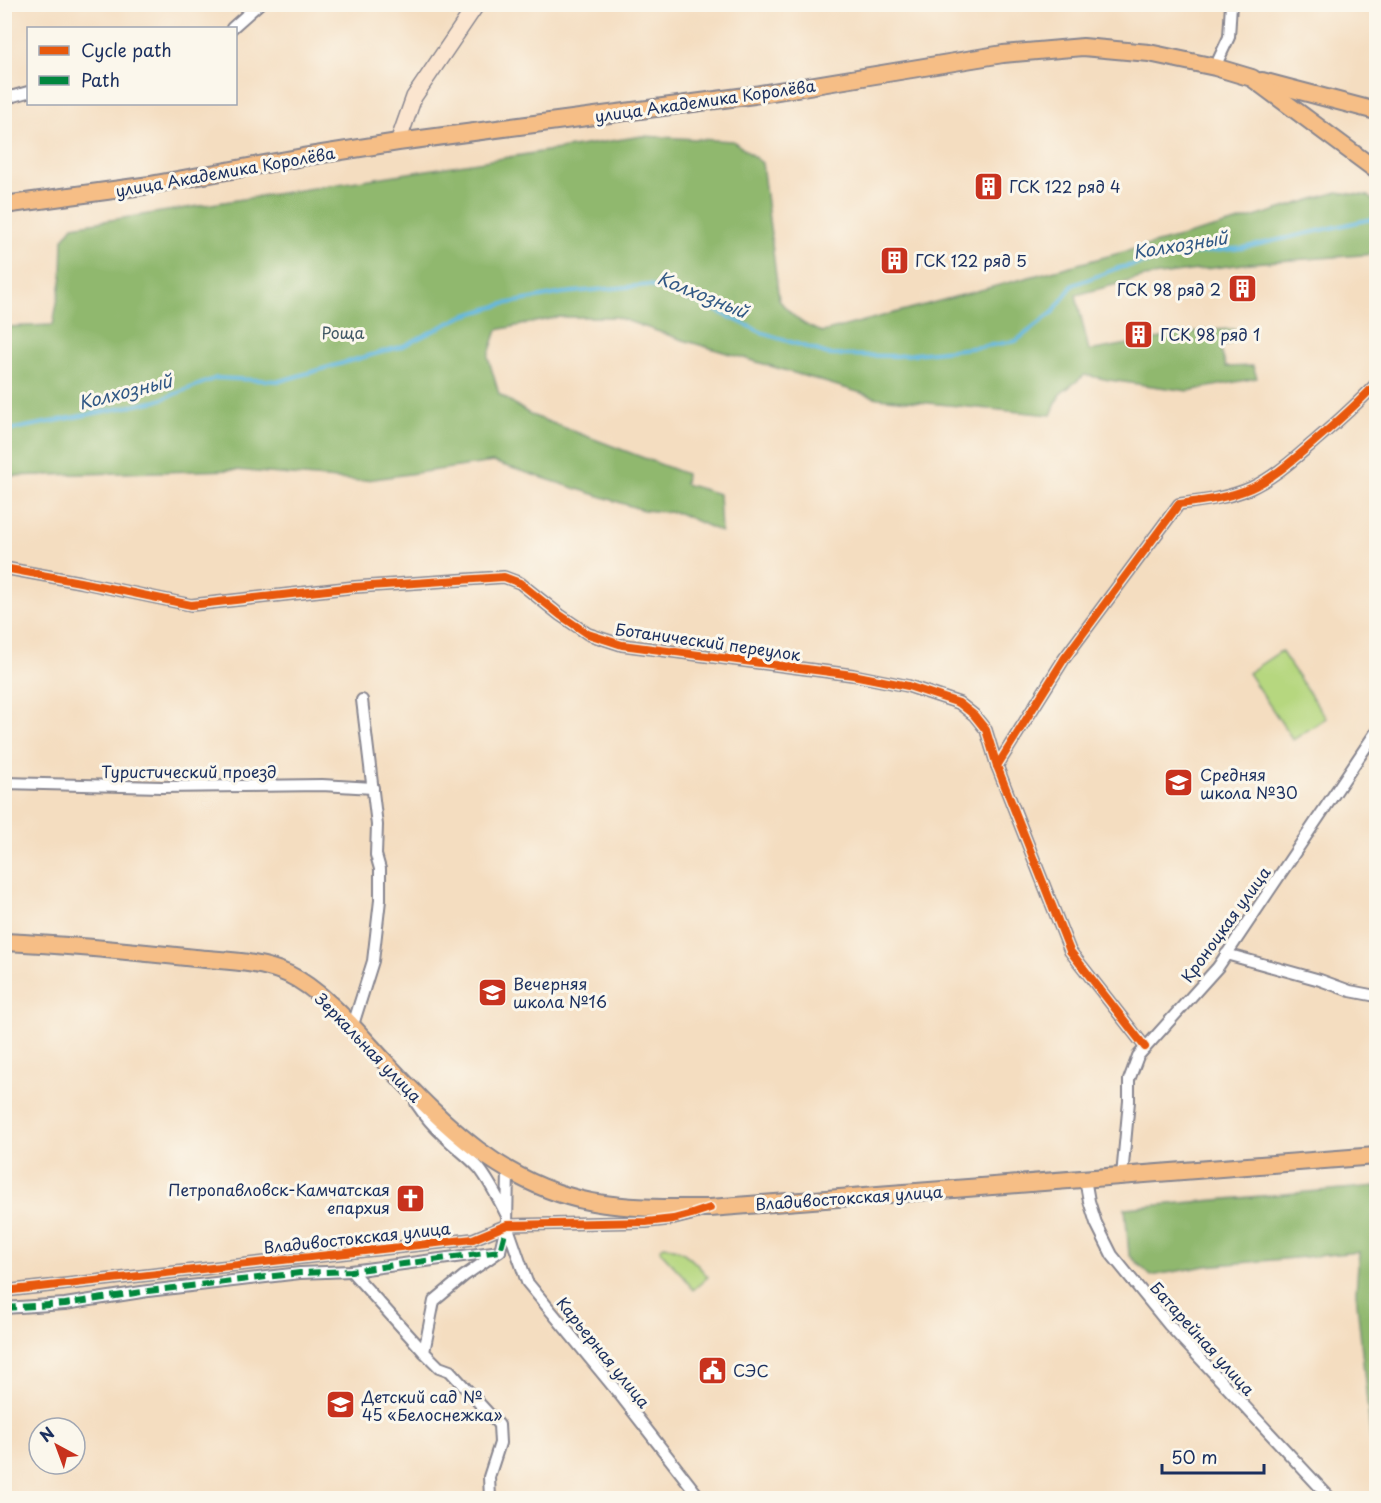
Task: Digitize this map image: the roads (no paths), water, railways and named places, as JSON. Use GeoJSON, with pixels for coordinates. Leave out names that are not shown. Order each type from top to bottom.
{"type":"FeatureCollection","features":[{"type":"Feature","properties":{"kind":"main road","name":"улица Академика Королёва"},"geometry":{"type":"LineString","coordinates":[[4,205],[150,185],[398,142],[754,94],[1003,54],[1083,47],[1149,53],[1215,67],[1252,78],[1377,170]]}},
{"type":"Feature","properties":{"kind":"main road"},"geometry":{"type":"LineString","coordinates":[[1252,78],[1377,111]]}},
{"type":"Feature","properties":{"kind":"main road","name":"Зеркальная улица"},"geometry":{"type":"LineString","coordinates":[[4,942],[66,945],[268,966],[290,975],[313,990],[432,1112],[477,1150],[528,1181],[593,1202],[630,1207],[710,1208]]}},
{"type":"Feature","properties":{"kind":"main road","name":"Владивостокская улица"},"geometry":{"type":"LineString","coordinates":[[710,1208],[1377,1156]]}},
{"type":"Feature","properties":{"kind":"street"},"geometry":{"type":"LineString","coordinates":[[233,27],[259,4]]}},
{"type":"Feature","properties":{"kind":"street"},"geometry":{"type":"LineString","coordinates":[[398,142],[414,97],[477,4]]}},
{"type":"Feature","properties":{"kind":"street"},"geometry":{"type":"LineString","coordinates":[[1215,67],[1229,37],[1231,4]]}},
{"type":"Feature","properties":{"kind":"street"},"geometry":{"type":"LineString","coordinates":[[10,97],[27,92]]}},
{"type":"Feature","properties":{"kind":"street"},"geometry":{"type":"LineString","coordinates":[[997,766],[1064,659],[1179,504],[1214,499],[1262,483],[1290,463],[1377,384]]}},
{"type":"Feature","properties":{"kind":"street","name":"Ботанический переулок"},"geometry":{"type":"LineString","coordinates":[[4,568],[191,605],[355,587],[504,577],[520,583],[588,634],[622,645],[853,675],[908,686],[959,703],[974,715],[986,730],[997,766],[1070,951],[1145,1047]]}},
{"type":"Feature","properties":{"kind":"street"},"geometry":{"type":"LineString","coordinates":[[352,1028],[373,961],[380,900],[380,869],[376,855],[377,825],[362,700]]}},
{"type":"Feature","properties":{"kind":"street","name":"Кроноцкая улица"},"geometry":{"type":"LineString","coordinates":[[1122,1176],[1129,1080],[1138,1056],[1203,985],[1226,954],[1377,732]]}},
{"type":"Feature","properties":{"kind":"street","name":"Туристический проезд"},"geometry":{"type":"LineString","coordinates":[[4,783],[161,787],[322,785],[373,788]]}},
{"type":"Feature","properties":{"kind":"street"},"geometry":{"type":"LineString","coordinates":[[1226,954],[1320,980],[1350,992],[1377,996]]}},
{"type":"Feature","properties":{"kind":"street","name":"Карьерная улица"},"geometry":{"type":"LineString","coordinates":[[406,1085],[416,1104],[428,1119],[444,1137],[480,1169],[488,1181],[506,1220],[527,1282],[620,1395],[700,1498]]}},
{"type":"Feature","properties":{"kind":"street","name":"Карьерная улица"},"geometry":{"type":"LineString","coordinates":[[506,1220],[508,1170]]}},
{"type":"Feature","properties":{"kind":"street","name":"Батарейная улица"},"geometry":{"type":"LineString","coordinates":[[1085,1179],[1096,1223],[1112,1255],[1169,1325],[1330,1498]]}},
{"type":"Feature","properties":{"kind":"street","name":"Владивостокская улица"},"geometry":{"type":"LineString","coordinates":[[4,1290],[472,1239],[506,1220],[646,1222],[673,1219],[710,1208]]}},
{"type":"Feature","properties":{"kind":"street"},"geometry":{"type":"LineString","coordinates":[[424,1352],[434,1302],[464,1276],[500,1251],[506,1220]]}},
{"type":"Feature","properties":{"kind":"street"},"geometry":{"type":"LineString","coordinates":[[4,1308],[65,1304],[148,1291],[300,1273],[351,1271],[500,1251]]}},
{"type":"Feature","properties":{"kind":"street"},"geometry":{"type":"LineString","coordinates":[[351,1271],[438,1367],[450,1371],[499,1425],[500,1443],[489,1477],[490,1498]]}},
{"type":"Feature","properties":{"kind":"waterway","name":"Колхозный"},"geometry":{"type":"LineString","coordinates":[[4,431],[157,401],[216,378],[280,381],[403,346],[463,316],[504,304],[563,293],[649,285],[698,302],[763,333],[831,355],[896,356],[980,347],[1016,341],[1052,313],[1073,285],[1118,268],[1187,254],[1242,248],[1376,218]]}},
{"type":"Feature","properties":{"kind":"place","name":"ГСК 122 ряд 4"},"geometry":{"type":"Point","coordinates":[988,186]}},
{"type":"Feature","properties":{"kind":"place","name":"ГСК 122 ряд 5"},"geometry":{"type":"Point","coordinates":[894,260]}},
{"type":"Feature","properties":{"kind":"place","name":"ГСК 98 ряд 2"},"geometry":{"type":"Point","coordinates":[1242,289]}},
{"type":"Feature","properties":{"kind":"place","name":"ГСК 98 ряд 1"},"geometry":{"type":"Point","coordinates":[1139,334]}},
{"type":"Feature","properties":{"kind":"place","name":"Средняя школа №30"},"geometry":{"type":"Point","coordinates":[1179,783]}},
{"type":"Feature","properties":{"kind":"place","name":"Вечерняя школа №16"},"geometry":{"type":"Point","coordinates":[492,992]}},
{"type":"Feature","properties":{"kind":"place","name":"Петропавловск-Камчатская епархия"},"geometry":{"type":"Point","coordinates":[411,1198]}},
{"type":"Feature","properties":{"kind":"place","name":"СЭС"},"geometry":{"type":"Point","coordinates":[712,1370]}},
{"type":"Feature","properties":{"kind":"place","name":"Детский сад № 45 «Белоснежка»"},"geometry":{"type":"Point","coordinates":[341,1405]}},
{"type":"Feature","properties":{"kind":"park label","name":"Роща"},"geometry":{"type":"Point","coordinates":[343,332]}}]}
